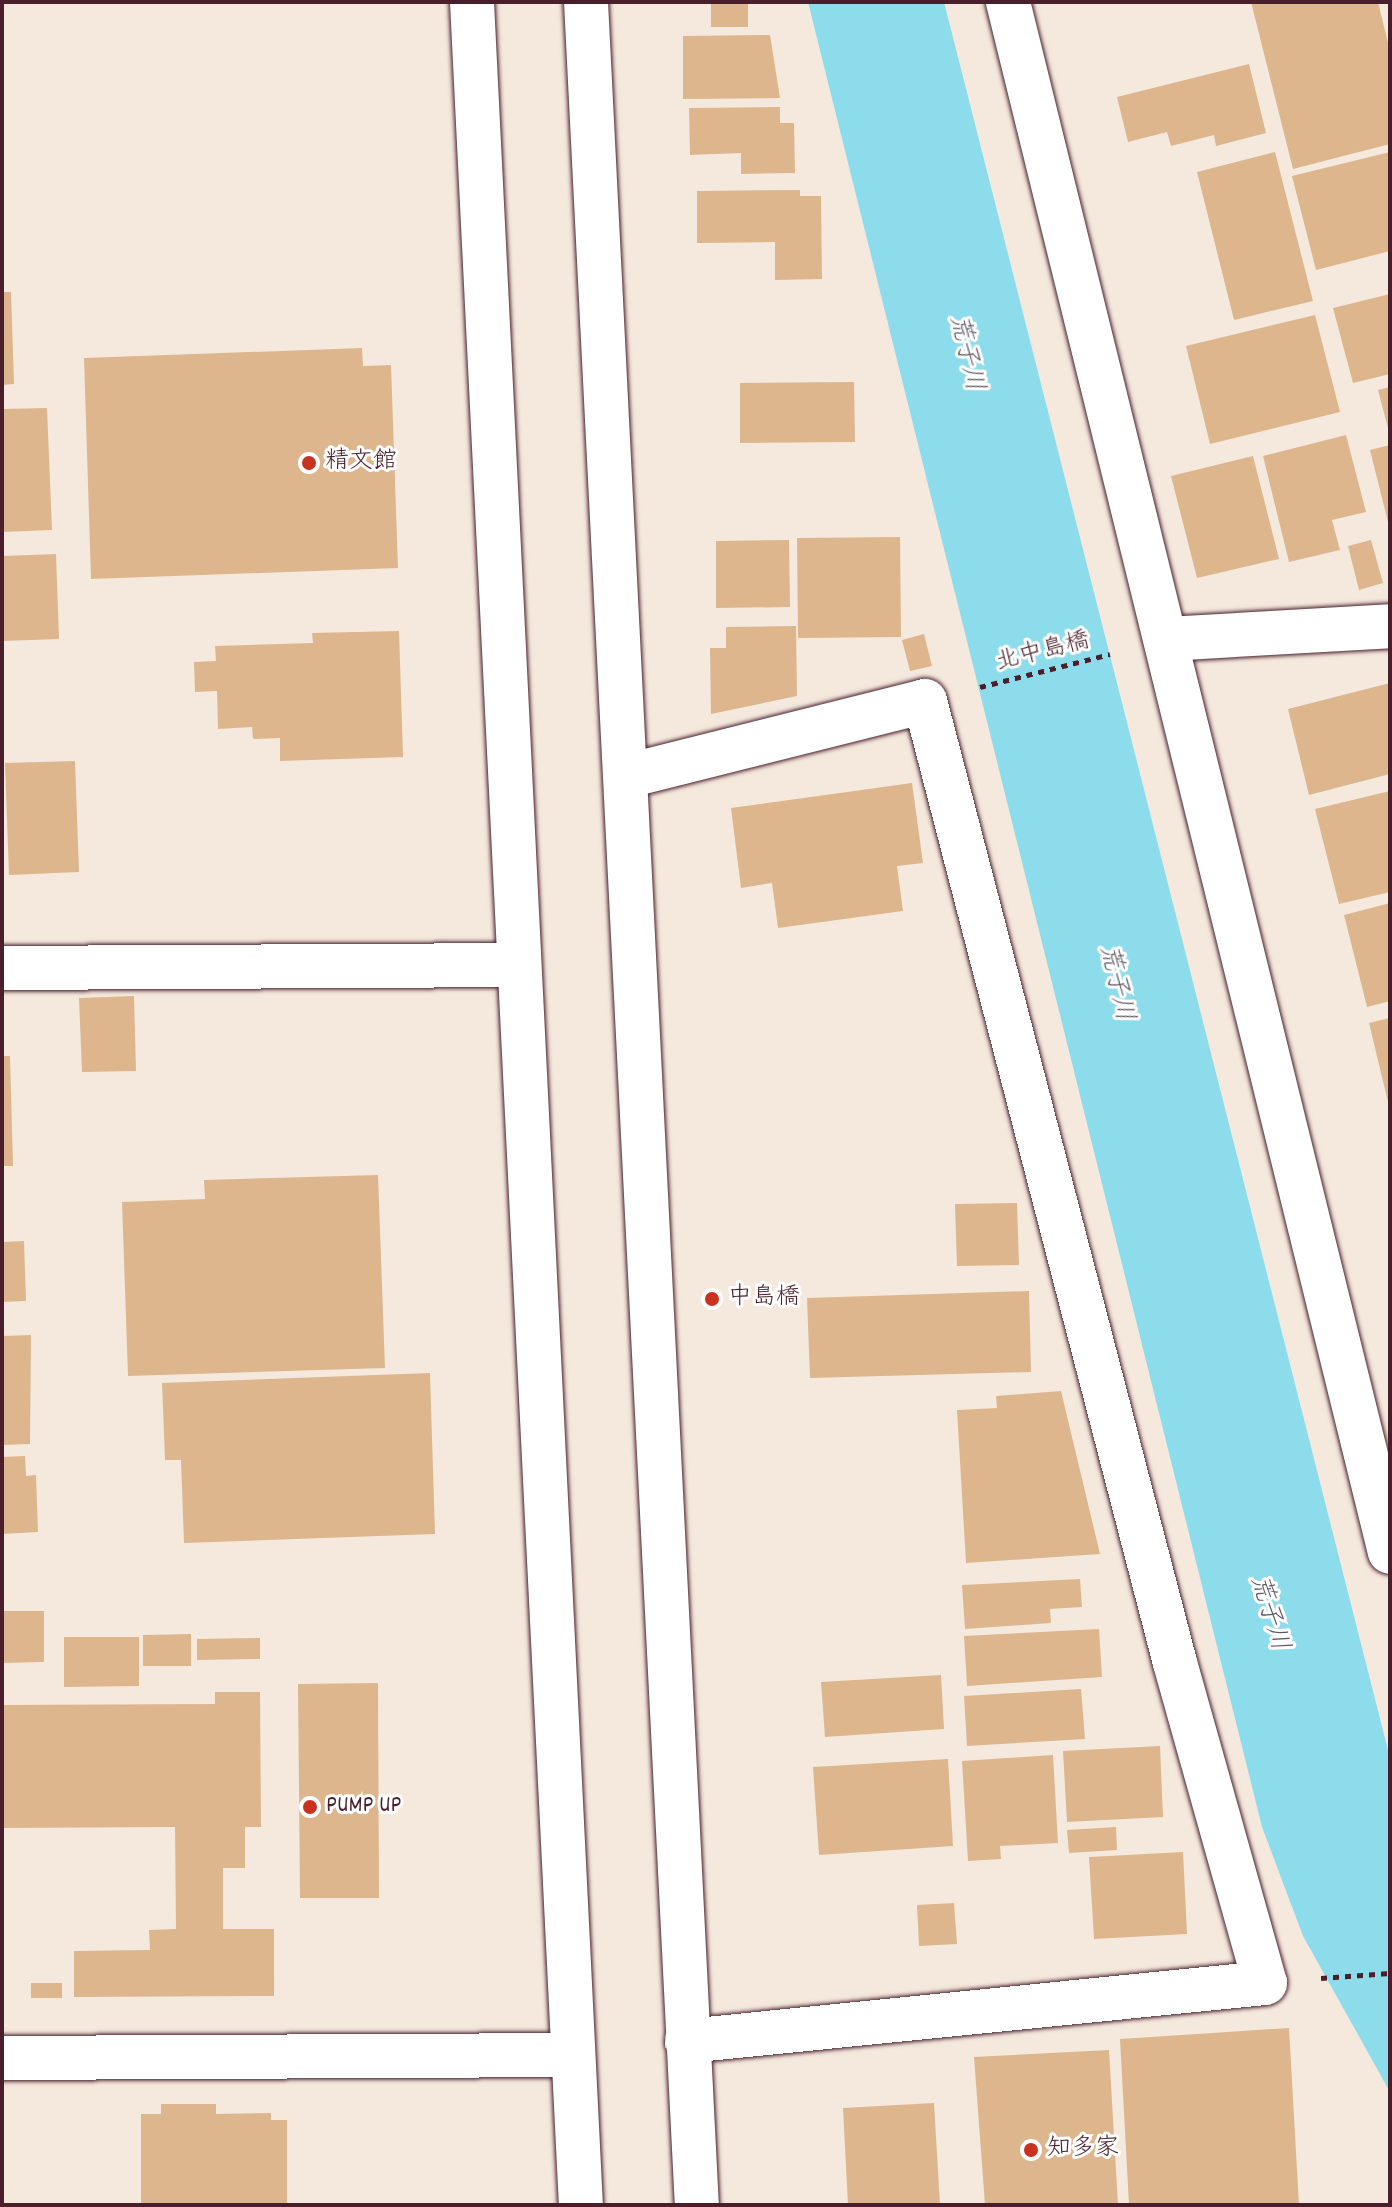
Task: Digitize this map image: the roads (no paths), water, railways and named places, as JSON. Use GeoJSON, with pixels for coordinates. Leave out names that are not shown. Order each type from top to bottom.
{"type":"FeatureCollection","features":[{"type":"Feature","properties":{"kind":"street"},"geometry":{"type":"LineString","coordinates":[[472,2],[581,2205]]}},
{"type":"Feature","properties":{"kind":"street"},"geometry":{"type":"LineString","coordinates":[[586,2],[697,2205]]}},
{"type":"Feature","properties":{"kind":"street"},"geometry":{"type":"LineString","coordinates":[[1008,2],[1390,1552]]}},
{"type":"Feature","properties":{"kind":"street"},"geometry":{"type":"LineString","coordinates":[[1167,639],[1390,626]]}},
{"type":"Feature","properties":{"kind":"street"},"geometry":{"type":"LineString","coordinates":[[627,776],[925,701],[1175,1663],[1265,1983],[687,2041]]}},
{"type":"Feature","properties":{"kind":"street"},"geometry":{"type":"LineString","coordinates":[[2,968],[519,965]]}},
{"type":"Feature","properties":{"kind":"street"},"geometry":{"type":"LineString","coordinates":[[2,2058],[572,2055]]}},
{"type":"Feature","properties":{"kind":"water","name":"荒子川"},"geometry":{"type":"Polygon","coordinates":[[[808,2],[944,2],[1390,1758],[1390,2092],[1303,1936],[1262,1827],[808,2]]]}},
{"type":"Feature","properties":{"kind":"place","name":"精文館"},"geometry":{"type":"Point","coordinates":[309,463]}},
{"type":"Feature","properties":{"kind":"place","name":"中島橋"},"geometry":{"type":"Point","coordinates":[712,1299]}},
{"type":"Feature","properties":{"kind":"place","name":"PUMP UP"},"geometry":{"type":"Point","coordinates":[310,1807]}},
{"type":"Feature","properties":{"kind":"place","name":"知多家"},"geometry":{"type":"Point","coordinates":[1031,2150]}}]}
